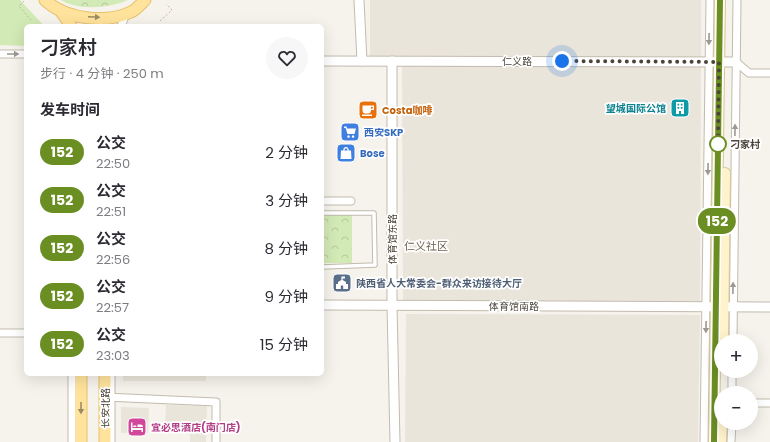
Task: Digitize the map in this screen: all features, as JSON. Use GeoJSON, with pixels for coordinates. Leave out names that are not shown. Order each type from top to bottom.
{"type":"FeatureCollection","features":[{"type":"Feature","properties":{"kind":"main road"},"geometry":{"type":"LineString","coordinates":[[45,0],[66,20],[73,15],[100,18],[114,17],[124,21],[145,0]]}},
{"type":"Feature","properties":{"kind":"main road"},"geometry":{"type":"LineString","coordinates":[[720,0],[723,62]]}},
{"type":"Feature","properties":{"kind":"main road"},"geometry":{"type":"LineString","coordinates":[[718,386],[723,62],[726,0]]}},
{"type":"Feature","properties":{"kind":"main road"},"geometry":{"type":"LineString","coordinates":[[719,307],[721,334]]}},
{"type":"Feature","properties":{"kind":"main road"},"geometry":{"type":"LineString","coordinates":[[81,376],[81,442]]}},
{"type":"Feature","properties":{"kind":"main road","name":"长安北路"},"geometry":{"type":"LineString","coordinates":[[105,376],[108,397],[105,442]]}},
{"type":"Feature","properties":{"kind":"main road"},"geometry":{"type":"LineString","coordinates":[[714,442],[715,430]]}},
{"type":"Feature","properties":{"kind":"main road"},"geometry":{"type":"LineString","coordinates":[[721,442],[722,430]]}},
{"type":"Feature","properties":{"kind":"street"},"geometry":{"type":"LineString","coordinates":[[359,0],[362,61]]}},
{"type":"Feature","properties":{"kind":"street"},"geometry":{"type":"LineString","coordinates":[[710,0],[723,62]]}},
{"type":"Feature","properties":{"kind":"street"},"geometry":{"type":"LineString","coordinates":[[704,442],[719,307],[723,62],[737,0]]}},
{"type":"Feature","properties":{"kind":"street"},"geometry":{"type":"LineString","coordinates":[[0,54],[24,54]]}},
{"type":"Feature","properties":{"kind":"street","name":"仁义路"},"geometry":{"type":"LineString","coordinates":[[324,61],[723,62]]}},
{"type":"Feature","properties":{"kind":"street","name":"体育馆东路"},"geometry":{"type":"LineString","coordinates":[[392,61],[392,305],[394,442]]}},
{"type":"Feature","properties":{"kind":"street"},"geometry":{"type":"LineString","coordinates":[[723,62],[749,73],[770,73]]}},
{"type":"Feature","properties":{"kind":"street"},"geometry":{"type":"LineString","coordinates":[[324,201],[351,201]]}},
{"type":"Feature","properties":{"kind":"street","name":"体育馆南路"},"geometry":{"type":"LineString","coordinates":[[324,305],[770,307]]}},
{"type":"Feature","properties":{"kind":"street"},"geometry":{"type":"LineString","coordinates":[[719,307],[729,334]]}},
{"type":"Feature","properties":{"kind":"street"},"geometry":{"type":"LineString","coordinates":[[0,333],[24,333]]}},
{"type":"Feature","properties":{"kind":"street"},"geometry":{"type":"LineString","coordinates":[[72,376],[72,442]]}},
{"type":"Feature","properties":{"kind":"street"},"geometry":{"type":"LineString","coordinates":[[110,442],[108,397],[111,376]]}},
{"type":"Feature","properties":{"kind":"street"},"geometry":{"type":"LineString","coordinates":[[108,397],[216,402],[216,442]]}},
{"type":"Feature","properties":{"kind":"street"},"geometry":{"type":"LineString","coordinates":[[758,403],[770,403]]}},
{"type":"Feature","properties":{"kind":"street"},"geometry":{"type":"LineString","coordinates":[[731,442],[732,430]]}},
{"type":"Feature","properties":{"kind":"lane"},"geometry":{"type":"LineString","coordinates":[[324,213],[374,213],[375,265],[324,266]]}},
{"type":"Feature","properties":{"kind":"path"},"geometry":{"type":"LineString","coordinates":[[24,1],[19,6],[31,20]]}},
{"type":"Feature","properties":{"kind":"path"},"geometry":{"type":"LineString","coordinates":[[160,21],[172,10],[166,4]]}},
{"type":"Feature","properties":{"kind":"shaded area"},"geometry":{"type":"Polygon","coordinates":[[[370,0],[701,0],[701,61],[370,56],[370,0]]]}},
{"type":"Feature","properties":{"kind":"shaded area"},"geometry":{"type":"Polygon","coordinates":[[[402,63],[701,66],[700,301],[403,301],[402,63]]]}},
{"type":"Feature","properties":{"kind":"shaded area"},"geometry":{"type":"Polygon","coordinates":[[[406,314],[700,315],[698,442],[405,442],[406,314]]]}},
{"type":"Feature","properties":{"kind":"shaded area"},"geometry":{"type":"Polygon","coordinates":[[[123,376],[206,376],[206,381],[123,381],[123,376]]]}},
{"type":"Feature","properties":{"kind":"shaded area"},"geometry":{"type":"Polygon","coordinates":[[[166,405],[207,406],[206,442],[190,442],[190,424],[165,424],[166,405]]]}},
{"type":"Feature","properties":{"kind":"shaded area","name":"宜必思酒店(南门店)"},"geometry":{"type":"Polygon","coordinates":[[[121,407],[149,408],[148,433],[121,433],[121,407]]]}},
{"type":"Feature","properties":{"kind":"green space"},"geometry":{"type":"Polygon","coordinates":[[[0,0],[20,0],[42,24],[24,24],[24,46],[0,45],[0,0]]]}},
{"type":"Feature","properties":{"kind":"green space"},"geometry":{"type":"Polygon","coordinates":[[[61,0],[128,0],[112,5],[85,7],[76,6],[61,0]]]}},
{"type":"Feature","properties":{"kind":"green space"},"geometry":{"type":"Polygon","coordinates":[[[324,215],[352,215],[352,263],[324,263],[324,215]]]}},
{"type":"Feature","properties":{"kind":"bus line","name":"152"},"geometry":{"type":"LineString","coordinates":[[714,442],[720,0]]}},
{"type":"Feature","properties":{"kind":"place","name":"望城国际公馆"},"geometry":{"type":"Point","coordinates":[680,108]}},
{"type":"Feature","properties":{"kind":"place","name":"Costa咖啡"},"geometry":{"type":"Point","coordinates":[368,110]}},
{"type":"Feature","properties":{"kind":"place","name":"西安SKP"},"geometry":{"type":"Point","coordinates":[350,132]}},
{"type":"Feature","properties":{"kind":"place","name":"刁家村"},"geometry":{"type":"Point","coordinates":[718,144]}},
{"type":"Feature","properties":{"kind":"place","name":"Bose"},"geometry":{"type":"Point","coordinates":[346,153]}},
{"type":"Feature","properties":{"kind":"place","name":"陕西省人大常委会-群众来访接待大厅"},"geometry":{"type":"Point","coordinates":[342,283]}},
{"type":"Feature","properties":{"kind":"place","name":"宜必思酒店(南门店)"},"geometry":{"type":"Point","coordinates":[137,427]}},
{"type":"Feature","properties":{"kind":"district","name":"仁义社区"},"geometry":{"type":"Point","coordinates":[426,246]}},
{"type":"Feature","properties":{"kind":"route"},"geometry":{"type":"LineString","coordinates":[[562,61],[719,62],[718,144]]}}]}
